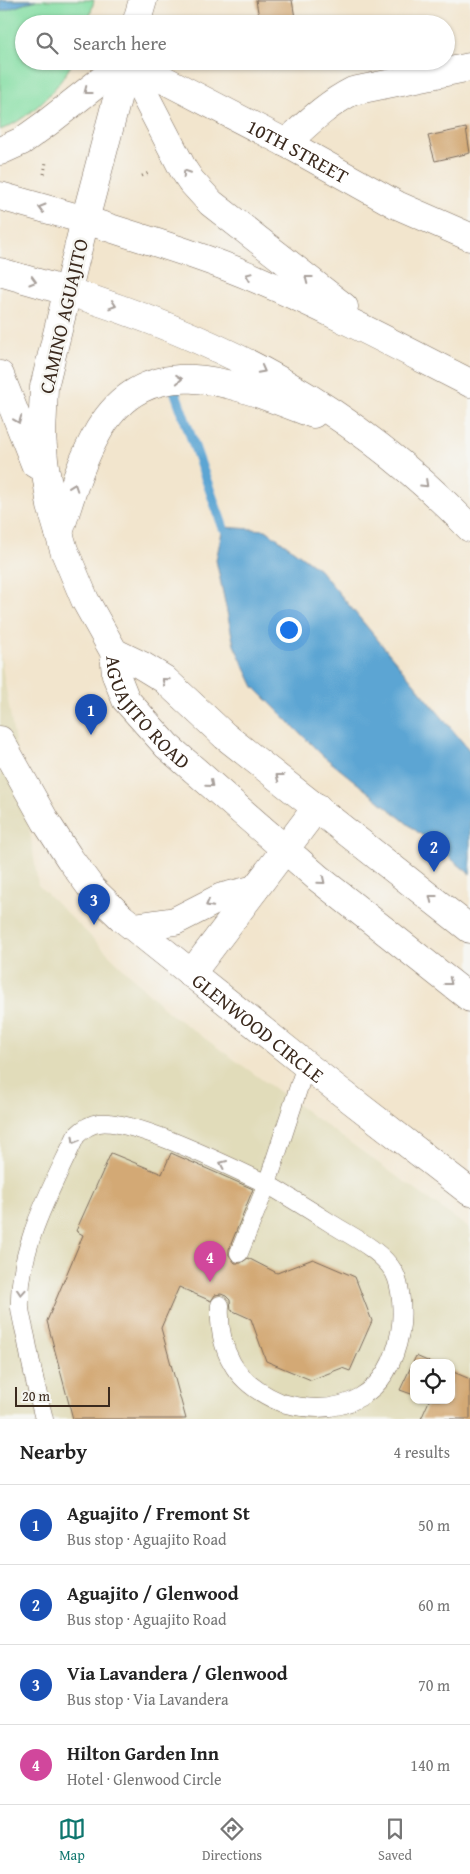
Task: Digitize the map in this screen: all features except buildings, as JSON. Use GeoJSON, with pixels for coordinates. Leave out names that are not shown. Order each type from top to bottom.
{"type":"FeatureCollection","features":[{"type":"Feature","properties":{"kind":"main road"},"geometry":{"type":"LineString","coordinates":[[139,15],[143,0]]}},
{"type":"Feature","properties":{"kind":"main road"},"geometry":{"type":"LineString","coordinates":[[286,144],[329,105],[353,91],[470,67]]}},
{"type":"Feature","properties":{"kind":"main road"},"geometry":{"type":"LineString","coordinates":[[0,151],[22,141],[115,70]]}},
{"type":"Feature","properties":{"kind":"main road","name":"CAMINO AGUAJITO"},"geometry":{"type":"LineString","coordinates":[[114,652],[79,586],[59,534],[47,481],[42,435],[42,412],[48,365],[125,70]]}},
{"type":"Feature","properties":{"kind":"main road"},"geometry":{"type":"LineString","coordinates":[[132,70],[183,169],[201,192],[217,208],[388,342]]}},
{"type":"Feature","properties":{"kind":"main road","name":"10TH STREET"},"geometry":{"type":"LineString","coordinates":[[144,70],[286,144],[397,205],[470,237]]}},
{"type":"Feature","properties":{"kind":"main road"},"geometry":{"type":"LineString","coordinates":[[0,196],[180,250],[237,271],[302,299],[470,383]]}},
{"type":"Feature","properties":{"kind":"main road"},"geometry":{"type":"LineString","coordinates":[[0,272],[123,309],[259,368],[312,398],[364,433],[417,476],[470,528]]}},
{"type":"Feature","properties":{"kind":"main road"},"geometry":{"type":"LineString","coordinates":[[0,375],[26,438],[59,534]]}},
{"type":"Feature","properties":{"kind":"main road"},"geometry":{"type":"LineString","coordinates":[[59,534],[82,464],[98,432],[119,404],[133,392],[148,385],[166,380],[188,378],[228,384],[364,433]]}},
{"type":"Feature","properties":{"kind":"main road","name":"AGUAJITO ROAD"},"geometry":{"type":"LineString","coordinates":[[114,652],[164,679],[226,736],[470,929]]}},
{"type":"Feature","properties":{"kind":"main road","name":"AGUAJITO ROAD"},"geometry":{"type":"LineString","coordinates":[[114,652],[116,675],[126,700],[167,746],[318,878],[470,998]]}},
{"type":"Feature","properties":{"kind":"main road"},"geometry":{"type":"LineString","coordinates":[[0,740],[42,814],[70,859],[92,889],[191,974]]}},
{"type":"Feature","properties":{"kind":"main road","name":"GLENWOOD CIRCLE"},"geometry":{"type":"LineString","coordinates":[[317,807],[191,974],[306,1066],[470,1192]]}},
{"type":"Feature","properties":{"kind":"main road"},"geometry":{"type":"LineString","coordinates":[[134,927],[175,921],[222,897],[255,889]]}},
{"type":"Feature","properties":{"kind":"lane"},"geometry":{"type":"LineString","coordinates":[[239,1253],[267,1184],[306,1066]]}},
{"type":"Feature","properties":{"kind":"lane"},"geometry":{"type":"LineString","coordinates":[[44,1419],[31,1368],[20,1308],[22,1277],[28,1244],[40,1214],[76,1136],[83,1129],[98,1123],[115,1123],[171,1142],[267,1184],[378,1253],[394,1273],[401,1298],[401,1325],[397,1348],[386,1375],[370,1393],[349,1406],[325,1411],[296,1408],[271,1398],[248,1383],[232,1364],[223,1341],[220,1305]]}},
{"type":"Feature","properties":{"kind":"shaded area"},"geometry":{"type":"Polygon","coordinates":[[[0,653],[20,772],[15,815],[21,773],[38,885],[168,1012],[470,1229],[470,1419],[0,1419],[0,653]]]}},
{"type":"Feature","properties":{"kind":"green space"},"geometry":{"type":"Polygon","coordinates":[[[0,0],[94,0],[90,15],[15,15],[15,70],[68,70],[52,92],[32,111],[0,130],[0,0]]]}},
{"type":"Feature","properties":{"kind":"water"},"geometry":{"type":"Polygon","coordinates":[[[0,0],[36,0],[0,12],[0,0]]]}},
{"type":"Feature","properties":{"kind":"water"},"geometry":{"type":"Polygon","coordinates":[[[223,527],[266,530],[319,569],[470,751],[470,874],[322,755],[254,687],[234,645],[216,560],[223,527]]]}},
{"type":"Feature","properties":{"kind":"waterway"},"geometry":{"type":"LineString","coordinates":[[174,389],[223,527]]}},
{"type":"Feature","properties":{"kind":"place","name":"Aguajito / Fremont St"},"geometry":{"type":"Point","coordinates":[91,735]}},
{"type":"Feature","properties":{"kind":"place","name":"Aguajito / Glenwood"},"geometry":{"type":"Point","coordinates":[434,872]}},
{"type":"Feature","properties":{"kind":"place","name":"Via Lavandera / Glenwood"},"geometry":{"type":"Point","coordinates":[94,925]}},
{"type":"Feature","properties":{"kind":"place","name":"Hilton Garden Inn"},"geometry":{"type":"Point","coordinates":[210,1282]}}]}
